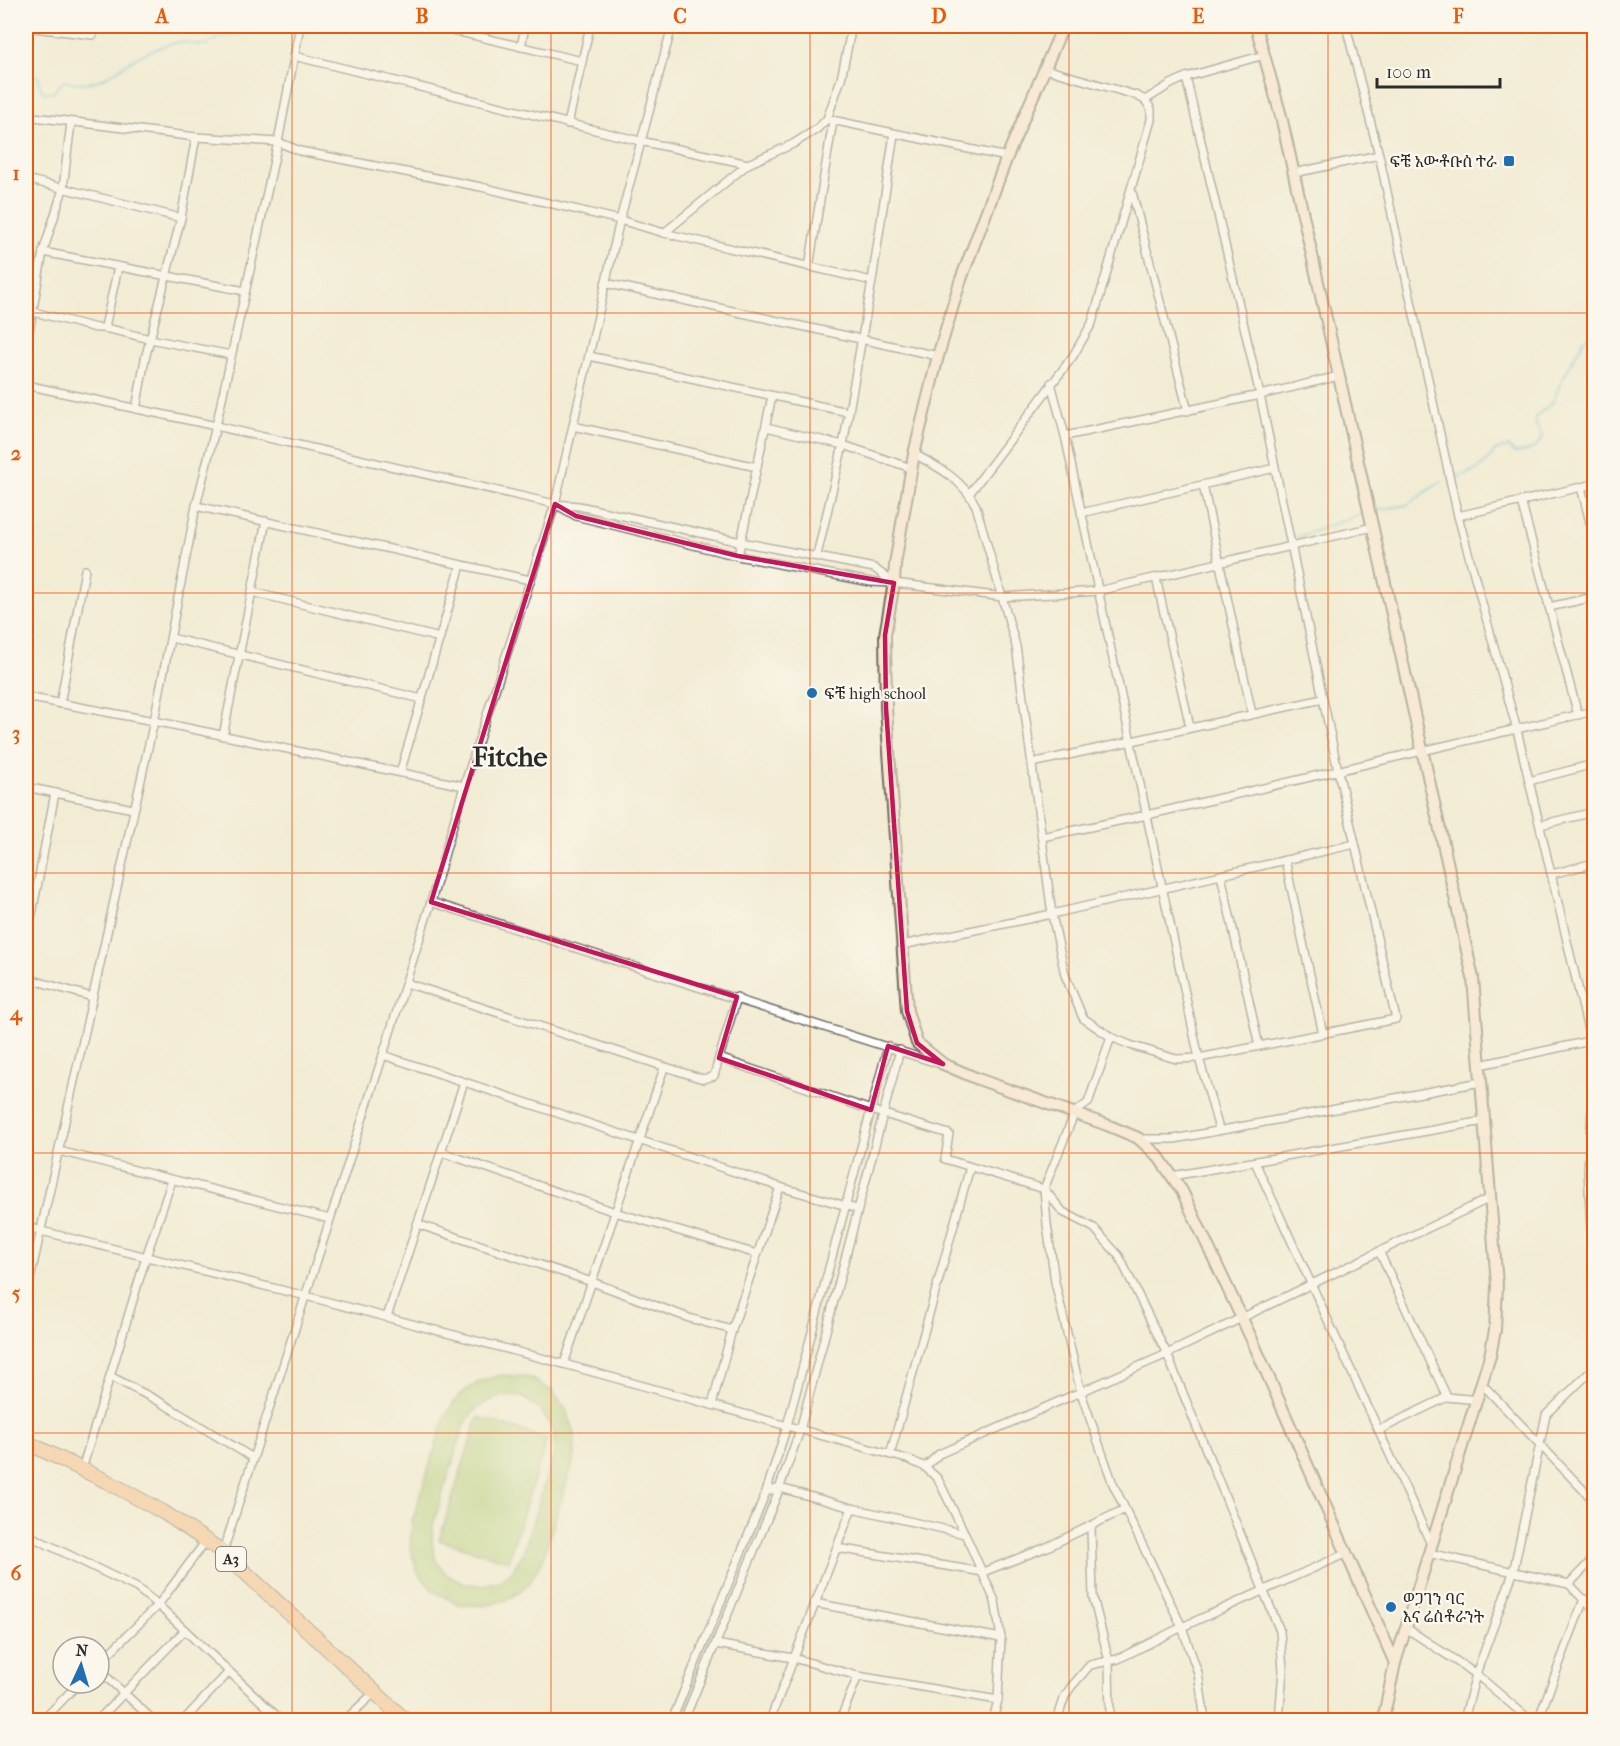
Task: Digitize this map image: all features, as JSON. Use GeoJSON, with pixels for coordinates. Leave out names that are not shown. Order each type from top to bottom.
{"type":"FeatureCollection","features":[{"type":"Feature","properties":{"kind":"highway","name":"A3"},"geometry":{"type":"LineString","coordinates":[[26,1442],[163,1512],[223,1552],[405,1720]]}},
{"type":"Feature","properties":{"kind":"street"},"geometry":{"type":"LineString","coordinates":[[26,27],[93,35],[94,26]]}},
{"type":"Feature","properties":{"kind":"street"},"geometry":{"type":"LineString","coordinates":[[26,1297],[154,721],[196,506],[216,426],[278,142],[300,26]]}},
{"type":"Feature","properties":{"kind":"street"},"geometry":{"type":"LineString","coordinates":[[435,26],[582,62]]}},
{"type":"Feature","properties":{"kind":"street"},"geometry":{"type":"LineString","coordinates":[[521,47],[525,26]]}},
{"type":"Feature","properties":{"kind":"street"},"geometry":{"type":"LineString","coordinates":[[568,123],[590,26]]}},
{"type":"Feature","properties":{"kind":"street"},"geometry":{"type":"LineString","coordinates":[[223,1552],[406,983],[464,786],[555,504],[620,220],[672,26]]}},
{"type":"Feature","properties":{"kind":"street"},"geometry":{"type":"LineString","coordinates":[[809,267],[830,120],[852,26]]}},
{"type":"Feature","properties":{"kind":"street"},"geometry":{"type":"LineString","coordinates":[[943,1064],[917,1043],[907,1011],[886,698],[885,635],[911,468],[938,356],[960,282],[1007,158],[1063,26]]}},
{"type":"Feature","properties":{"kind":"street"},"geometry":{"type":"LineString","coordinates":[[1256,26],[1294,173],[1473,978],[1490,1198],[1497,1307],[1490,1356],[1395,1663],[1383,1720]]}},
{"type":"Feature","properties":{"kind":"street"},"geometry":{"type":"LineString","coordinates":[[1346,26],[1379,155],[1458,516],[1529,781],[1593,1041],[1594,1055]]}},
{"type":"Feature","properties":{"kind":"street"},"geometry":{"type":"LineString","coordinates":[[1145,100],[1186,77],[1264,55]]}},
{"type":"Feature","properties":{"kind":"street"},"geometry":{"type":"LineString","coordinates":[[294,56],[640,141],[748,164]]}},
{"type":"Feature","properties":{"kind":"street"},"geometry":{"type":"LineString","coordinates":[[970,493],[1073,356],[1092,323],[1151,120],[1150,109],[1145,100],[1135,95],[1045,69]]}},
{"type":"Feature","properties":{"kind":"street"},"geometry":{"type":"LineString","coordinates":[[914,454],[942,469],[970,493],[976,506],[1016,646],[1052,914],[1065,975],[1083,1018],[1111,1037],[1176,1059],[1199,1058],[1396,1019],[1338,771],[1260,395],[1186,77]]}},
{"type":"Feature","properties":{"kind":"street"},"geometry":{"type":"LineString","coordinates":[[26,116],[196,138],[278,142],[300,151],[481,187],[620,220],[664,233],[872,281]]}},
{"type":"Feature","properties":{"kind":"street"},"geometry":{"type":"LineString","coordinates":[[664,233],[748,164],[793,144],[830,120],[1007,158]]}},
{"type":"Feature","properties":{"kind":"street"},"geometry":{"type":"LineString","coordinates":[[26,349],[29,311],[43,252],[63,189],[71,122]]}},
{"type":"Feature","properties":{"kind":"street"},"geometry":{"type":"LineString","coordinates":[[818,555],[843,445],[872,281],[894,134]]}},
{"type":"Feature","properties":{"kind":"street"},"geometry":{"type":"LineString","coordinates":[[136,409],[149,339],[181,218],[196,138]]}},
{"type":"Feature","properties":{"kind":"street"},"geometry":{"type":"LineString","coordinates":[[1294,173],[1379,155]]}},
{"type":"Feature","properties":{"kind":"street"},"geometry":{"type":"LineString","coordinates":[[26,179],[181,218]]}},
{"type":"Feature","properties":{"kind":"street"},"geometry":{"type":"LineString","coordinates":[[1131,190],[1188,411]]}},
{"type":"Feature","properties":{"kind":"street"},"geometry":{"type":"LineString","coordinates":[[43,252],[245,291]]}},
{"type":"Feature","properties":{"kind":"street"},"geometry":{"type":"LineString","coordinates":[[105,327],[118,267]]}},
{"type":"Feature","properties":{"kind":"street"},"geometry":{"type":"LineString","coordinates":[[605,283],[938,356]]}},
{"type":"Feature","properties":{"kind":"street"},"geometry":{"type":"LineString","coordinates":[[29,311],[96,328],[105,327],[111,331],[231,355]]}},
{"type":"Feature","properties":{"kind":"street"},"geometry":{"type":"LineString","coordinates":[[589,356],[848,412]]}},
{"type":"Feature","properties":{"kind":"street"},"geometry":{"type":"LineString","coordinates":[[1065,436],[1188,411],[1339,376]]}},
{"type":"Feature","properties":{"kind":"street"},"geometry":{"type":"LineString","coordinates":[[1051,383],[1082,513],[1199,1058],[1219,1129]]}},
{"type":"Feature","properties":{"kind":"street"},"geometry":{"type":"LineString","coordinates":[[26,385],[555,504],[579,506],[741,542],[818,555],[874,568],[894,583]]}},
{"type":"Feature","properties":{"kind":"street"},"geometry":{"type":"LineString","coordinates":[[738,556],[772,396]]}},
{"type":"Feature","properties":{"kind":"street"},"geometry":{"type":"LineString","coordinates":[[573,426],[757,467]]}},
{"type":"Feature","properties":{"kind":"street"},"geometry":{"type":"LineString","coordinates":[[766,427],[843,445],[911,468]]}},
{"type":"Feature","properties":{"kind":"street"},"geometry":{"type":"LineString","coordinates":[[1082,513],[1275,468]]}},
{"type":"Feature","properties":{"kind":"street"},"geometry":{"type":"LineString","coordinates":[[1458,516],[1594,484]]}},
{"type":"Feature","properties":{"kind":"street"},"geometry":{"type":"LineString","coordinates":[[1203,485],[1252,714]]}},
{"type":"Feature","properties":{"kind":"street"},"geometry":{"type":"LineString","coordinates":[[1581,487],[1594,538]]}},
{"type":"Feature","properties":{"kind":"street"},"geometry":{"type":"LineString","coordinates":[[1521,501],[1578,715]]}},
{"type":"Feature","properties":{"kind":"street"},"geometry":{"type":"LineString","coordinates":[[555,504],[576,516],[738,556],[871,582],[1003,597],[1098,591],[1373,527]]}},
{"type":"Feature","properties":{"kind":"street"},"geometry":{"type":"LineString","coordinates":[[196,506],[530,580]]}},
{"type":"Feature","properties":{"kind":"street"},"geometry":{"type":"LineString","coordinates":[[223,736],[266,521]]}},
{"type":"Feature","properties":{"kind":"street"},"geometry":{"type":"LineString","coordinates":[[400,772],[460,565]]}},
{"type":"Feature","properties":{"kind":"street"},"geometry":{"type":"LineString","coordinates":[[60,704],[85,570]]}},
{"type":"Feature","properties":{"kind":"street"},"geometry":{"type":"LineString","coordinates":[[1156,578],[1190,727]]}},
{"type":"Feature","properties":{"kind":"street"},"geometry":{"type":"LineString","coordinates":[[252,592],[440,638]]}},
{"type":"Feature","properties":{"kind":"street"},"geometry":{"type":"LineString","coordinates":[[1549,607],[1594,597]]}},
{"type":"Feature","properties":{"kind":"street"},"geometry":{"type":"LineString","coordinates":[[171,638],[422,699]]}},
{"type":"Feature","properties":{"kind":"street"},"geometry":{"type":"LineString","coordinates":[[26,697],[154,721],[464,786]]}},
{"type":"Feature","properties":{"kind":"street"},"geometry":{"type":"LineString","coordinates":[[1032,763],[1323,699]]}},
{"type":"Feature","properties":{"kind":"street"},"geometry":{"type":"LineString","coordinates":[[1042,837],[1147,815],[1594,711]]}},
{"type":"Feature","properties":{"kind":"street"},"geometry":{"type":"LineString","coordinates":[[1529,781],[1594,764]]}},
{"type":"Feature","properties":{"kind":"street"},"geometry":{"type":"LineString","coordinates":[[26,787],[133,809]]}},
{"type":"Feature","properties":{"kind":"street"},"geometry":{"type":"LineString","coordinates":[[26,945],[55,793]]}},
{"type":"Feature","properties":{"kind":"street"},"geometry":{"type":"LineString","coordinates":[[1540,825],[1594,812]]}},
{"type":"Feature","properties":{"kind":"street"},"geometry":{"type":"LineString","coordinates":[[902,945],[1052,914],[1355,844]]}},
{"type":"Feature","properties":{"kind":"street"},"geometry":{"type":"LineString","coordinates":[[1285,860],[1323,1034]]}},
{"type":"Feature","properties":{"kind":"street"},"geometry":{"type":"LineString","coordinates":[[1552,874],[1594,863]]}},
{"type":"Feature","properties":{"kind":"street"},"geometry":{"type":"LineString","coordinates":[[1221,875],[1260,1046]]}},
{"type":"Feature","properties":{"kind":"street"},"geometry":{"type":"LineString","coordinates":[[431,902],[943,1064],[978,1079],[1075,1112],[1138,1139],[1158,1156],[1182,1191],[1395,1663]]}},
{"type":"Feature","properties":{"kind":"street"},"geometry":{"type":"LineString","coordinates":[[26,978],[92,997]]}},
{"type":"Feature","properties":{"kind":"street"},"geometry":{"type":"LineString","coordinates":[[406,983],[703,1079],[714,1076],[737,997]]}},
{"type":"Feature","properties":{"kind":"street"},"geometry":{"type":"LineString","coordinates":[[1111,1037],[1088,1103],[1075,1112],[1044,1189],[1055,1282],[1081,1393],[1113,1484],[1182,1627],[1198,1673],[1204,1720]]}},
{"type":"Feature","properties":{"kind":"street"},"geometry":{"type":"LineString","coordinates":[[1480,1065],[1593,1041]]}},
{"type":"Feature","properties":{"kind":"street"},"geometry":{"type":"LineString","coordinates":[[672,1720],[766,1492],[787,1426],[888,1046]]}},
{"type":"Feature","properties":{"kind":"street"},"geometry":{"type":"LineString","coordinates":[[684,1720],[780,1488],[800,1430],[900,1050]]}},
{"type":"Feature","properties":{"kind":"street"},"geometry":{"type":"LineString","coordinates":[[383,1055],[780,1187],[857,1209]]}},
{"type":"Feature","properties":{"kind":"street"},"geometry":{"type":"LineString","coordinates":[[719,1058],[949,1134],[945,1159],[1044,1189],[1063,1212],[1094,1228],[1119,1256],[1167,1354],[1280,1631],[1283,1670],[1279,1720]]}},
{"type":"Feature","properties":{"kind":"street"},"geometry":{"type":"LineString","coordinates":[[564,1364],[664,1068]]}},
{"type":"Feature","properties":{"kind":"street"},"geometry":{"type":"LineString","coordinates":[[1594,1079],[1588,1170],[1594,1247],[1594,1288]]}},
{"type":"Feature","properties":{"kind":"street"},"geometry":{"type":"LineString","coordinates":[[387,1317],[464,1082]]}},
{"type":"Feature","properties":{"kind":"street"},"geometry":{"type":"LineString","coordinates":[[1138,1139],[1174,1138],[1481,1082]]}},
{"type":"Feature","properties":{"kind":"street"},"geometry":{"type":"LineString","coordinates":[[1172,1176],[1484,1121]]}},
{"type":"Feature","properties":{"kind":"street"},"geometry":{"type":"LineString","coordinates":[[58,1151],[330,1219]]}},
{"type":"Feature","properties":{"kind":"street"},"geometry":{"type":"LineString","coordinates":[[441,1152],[615,1212],[757,1254]]}},
{"type":"Feature","properties":{"kind":"street"},"geometry":{"type":"LineString","coordinates":[[1255,1162],[1379,1431],[1430,1549]]}},
{"type":"Feature","properties":{"kind":"street"},"geometry":{"type":"LineString","coordinates":[[890,1455],[970,1167]]}},
{"type":"Feature","properties":{"kind":"street"},"geometry":{"type":"LineString","coordinates":[[82,1469],[146,1257],[172,1180]]}},
{"type":"Feature","properties":{"kind":"street"},"geometry":{"type":"LineString","coordinates":[[712,1405],[732,1330],[780,1187]]}},
{"type":"Feature","properties":{"kind":"street"},"geometry":{"type":"LineString","coordinates":[[925,1467],[939,1454],[1167,1354],[1490,1198]]}},
{"type":"Feature","properties":{"kind":"street"},"geometry":{"type":"LineString","coordinates":[[417,1224],[592,1282],[689,1318],[732,1330]]}},
{"type":"Feature","properties":{"kind":"street"},"geometry":{"type":"LineString","coordinates":[[26,1226],[564,1364],[890,1455],[925,1467],[938,1479],[995,1601],[1001,1638],[998,1700],[993,1720]]}},
{"type":"Feature","properties":{"kind":"street"},"geometry":{"type":"LineString","coordinates":[[1379,1251],[1447,1397]]}},
{"type":"Feature","properties":{"kind":"street"},"geometry":{"type":"LineString","coordinates":[[1464,1720],[1476,1674],[1513,1573],[1546,1415],[1593,1369],[1594,1364]]}},
{"type":"Feature","properties":{"kind":"street"},"geometry":{"type":"LineString","coordinates":[[110,1376],[162,1403],[254,1458]]}},
{"type":"Feature","properties":{"kind":"street"},"geometry":{"type":"LineString","coordinates":[[1482,1384],[1594,1501]]}},
{"type":"Feature","properties":{"kind":"street"},"geometry":{"type":"LineString","coordinates":[[1379,1431],[1447,1397],[1478,1400]]}},
{"type":"Feature","properties":{"kind":"street"},"geometry":{"type":"LineString","coordinates":[[766,1492],[780,1488],[852,1508],[965,1533]]}},
{"type":"Feature","properties":{"kind":"street"},"geometry":{"type":"LineString","coordinates":[[770,1720],[852,1508]]}},
{"type":"Feature","properties":{"kind":"street"},"geometry":{"type":"LineString","coordinates":[[837,1548],[983,1572],[1047,1547],[1125,1509]]}},
{"type":"Feature","properties":{"kind":"street"},"geometry":{"type":"LineString","coordinates":[[1091,1527],[1093,1597],[1109,1661],[1110,1720]]}},
{"type":"Feature","properties":{"kind":"street"},"geometry":{"type":"LineString","coordinates":[[26,1534],[137,1588],[281,1720]]}},
{"type":"Feature","properties":{"kind":"street"},"geometry":{"type":"LineString","coordinates":[[111,1651],[158,1605],[206,1541]]}},
{"type":"Feature","properties":{"kind":"street"},"geometry":{"type":"LineString","coordinates":[[1430,1549],[1513,1573],[1569,1584],[1594,1610]]}},
{"type":"Feature","properties":{"kind":"street"},"geometry":{"type":"LineString","coordinates":[[1057,1720],[1071,1686],[1090,1665],[1118,1659],[1182,1627],[1347,1553]]}},
{"type":"Feature","properties":{"kind":"street"},"geometry":{"type":"LineString","coordinates":[[1569,1584],[1594,1558]]}},
{"type":"Feature","properties":{"kind":"street"},"geometry":{"type":"LineString","coordinates":[[1538,1720],[1584,1599]]}},
{"type":"Feature","properties":{"kind":"street"},"geometry":{"type":"LineString","coordinates":[[814,1604],[1001,1638]]}},
{"type":"Feature","properties":{"kind":"street"},"geometry":{"type":"LineString","coordinates":[[1406,1628],[1476,1674],[1530,1720]]}},
{"type":"Feature","properties":{"kind":"street"},"geometry":{"type":"LineString","coordinates":[[98,1720],[185,1630]]}},
{"type":"Feature","properties":{"kind":"street"},"geometry":{"type":"LineString","coordinates":[[716,1644],[793,1658],[858,1676],[998,1700]]}},
{"type":"Feature","properties":{"kind":"street"},"geometry":{"type":"LineString","coordinates":[[184,1720],[230,1672]]}},
{"type":"Feature","properties":{"kind":"street"},"geometry":{"type":"LineString","coordinates":[[840,1720],[858,1676]]}},
{"type":"Feature","properties":{"kind":"street"},"geometry":{"type":"LineString","coordinates":[[111,1681],[153,1720]]}},
{"type":"Feature","properties":{"kind":"street"},"geometry":{"type":"LineString","coordinates":[[345,1720],[375,1692]]}},
{"type":"Feature","properties":{"kind":"street"},"geometry":{"type":"LineString","coordinates":[[43,1720],[67,1695]]}},
{"type":"Feature","properties":{"kind":"street"},"geometry":{"type":"LineString","coordinates":[[268,1720],[274,1714]]}},
{"type":"Feature","properties":{"kind":"highlighted area"},"geometry":{"type":"Polygon","coordinates":[[[555,504],[576,516],[738,556],[894,583],[885,635],[886,708],[907,1011],[917,1043],[943,1064],[888,1046],[871,1110],[719,1058],[737,997],[431,902],[555,504]]]}},
{"type":"Feature","properties":{"kind":"green space"},"geometry":{"type":"Polygon","coordinates":[[[501,1375],[529,1377],[552,1391],[565,1408],[574,1430],[575,1456],[542,1561],[529,1584],[509,1599],[485,1606],[458,1604],[433,1591],[417,1571],[410,1546],[412,1522],[445,1416],[459,1395],[479,1382],[501,1375]],[[504,1396],[488,1401],[475,1410],[464,1425],[433,1525],[432,1544],[436,1561],[447,1575],[464,1584],[483,1585],[500,1581],[513,1570],[523,1553],[554,1453],[554,1434],[547,1419],[537,1407],[522,1397],[504,1396]]]}},
{"type":"Feature","properties":{"kind":"green space"},"geometry":{"type":"Polygon","coordinates":[[[478,1417],[547,1439],[508,1561],[439,1540],[478,1417]]]}},
{"type":"Feature","properties":{"kind":"waterway"},"geometry":{"type":"LineString","coordinates":[[26,75],[31,74],[39,78],[40,87],[44,93],[52,93],[64,81],[79,83],[102,79],[141,55],[166,45],[180,42],[207,44],[224,36],[274,26]]}},
{"type":"Feature","properties":{"kind":"waterway"},"geometry":{"type":"LineString","coordinates":[[344,26],[350,26]]}},
{"type":"Feature","properties":{"kind":"waterway"},"geometry":{"type":"LineString","coordinates":[[1454,478],[1479,468],[1498,450],[1509,447],[1514,453],[1519,453],[1531,450],[1537,445],[1543,438],[1536,425],[1535,417],[1552,403],[1584,340],[1594,334]]}},
{"type":"Feature","properties":{"kind":"waterway"},"geometry":{"type":"LineString","coordinates":[[1377,510],[1407,505],[1442,481]]}},
{"type":"Feature","properties":{"kind":"waterway"},"geometry":{"type":"LineString","coordinates":[[1297,537],[1362,514]]}},
{"type":"Feature","properties":{"kind":"place","name":"ፍቼ አውቶቡስ ተራ"},"geometry":{"type":"Point","coordinates":[1509,161]}},
{"type":"Feature","properties":{"kind":"place","name":"ፍቼ high school"},"geometry":{"type":"Point","coordinates":[812,693]}},
{"type":"Feature","properties":{"kind":"place","name":"ወጋገን ባር እና ሬስቶራንት"},"geometry":{"type":"Point","coordinates":[1391,1607]}},
{"type":"Feature","properties":{"kind":"district","name":"Fitche"},"geometry":{"type":"Point","coordinates":[510,756]}}]}
